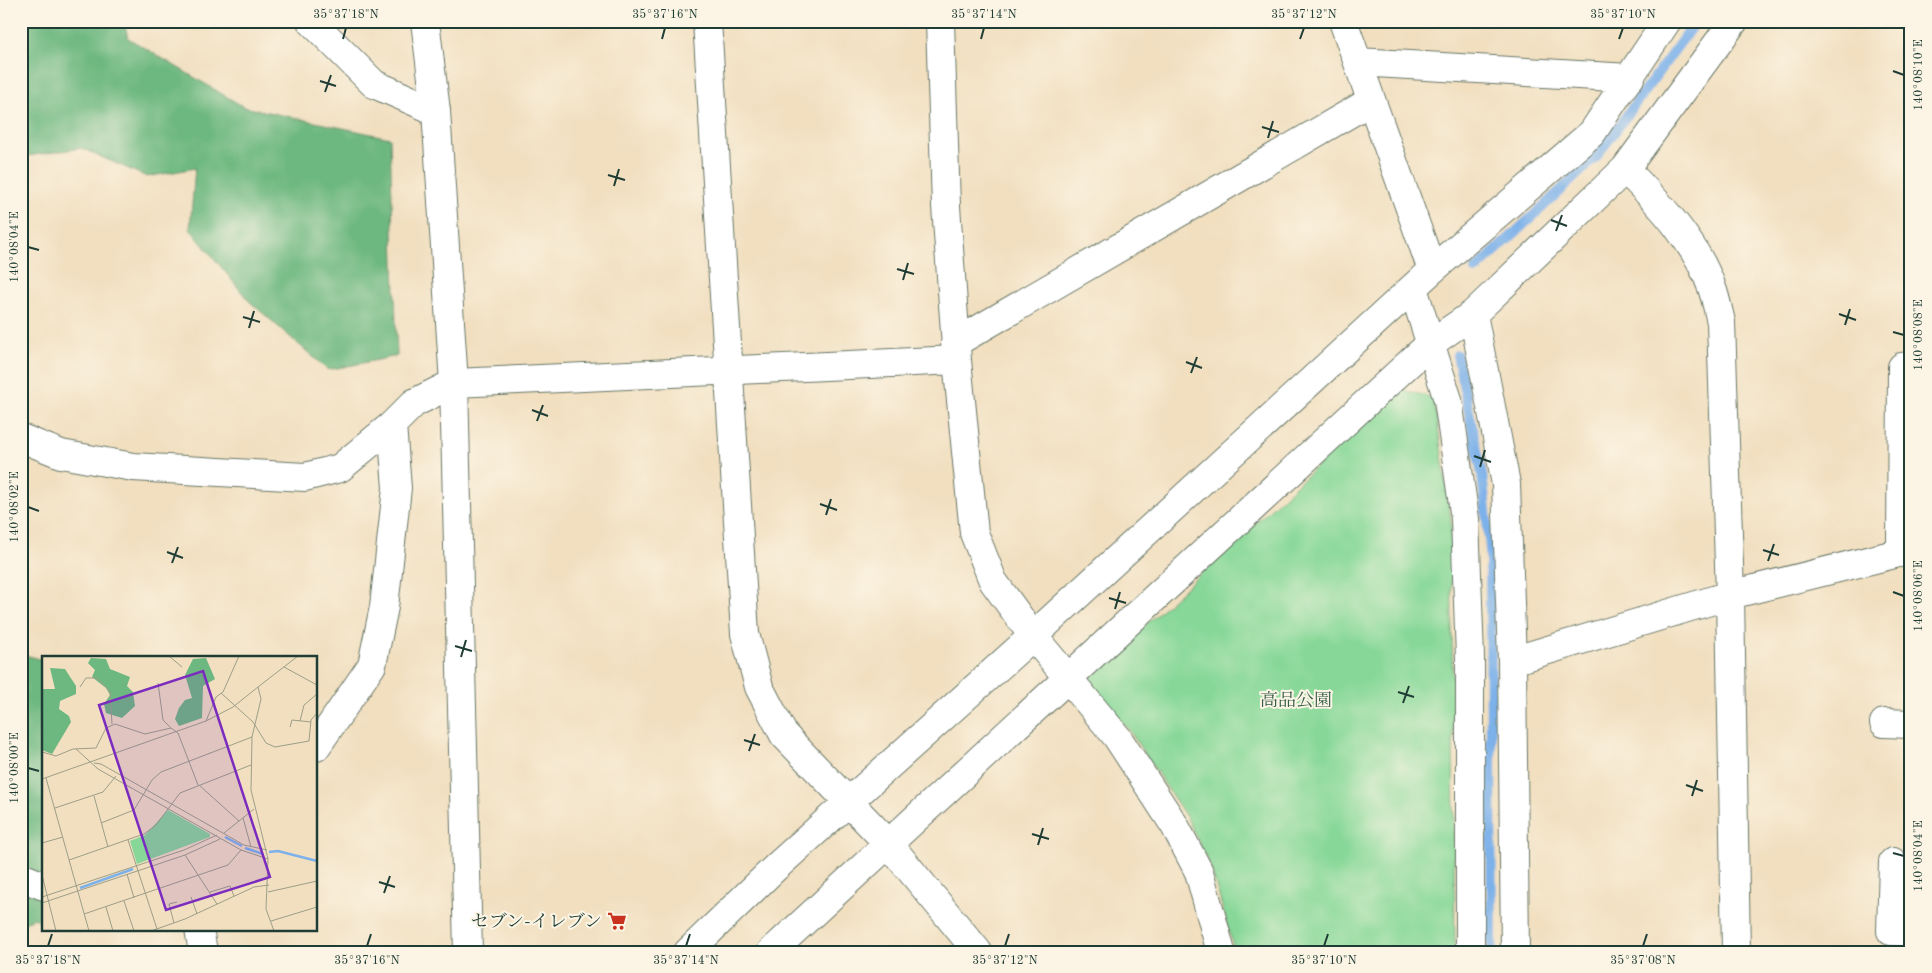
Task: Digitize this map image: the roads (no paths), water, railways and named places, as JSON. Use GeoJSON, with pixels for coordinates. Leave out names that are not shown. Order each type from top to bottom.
{"type":"FeatureCollection","features":[{"type":"Feature","properties":{"kind":"street"},"geometry":{"type":"LineString","coordinates":[[311,21],[374,84],[436,111]]}},
{"type":"Feature","properties":{"kind":"street"},"geometry":{"type":"LineString","coordinates":[[425,21],[436,111],[454,383],[468,952]]}},
{"type":"Feature","properties":{"kind":"street"},"geometry":{"type":"LineString","coordinates":[[707,21],[745,634],[758,687],[784,735],[888,844],[978,952]]}},
{"type":"Feature","properties":{"kind":"street"},"geometry":{"type":"LineString","coordinates":[[940,21],[946,206],[956,352],[974,533],[993,581],[1034,636],[1117,737],[1175,826],[1199,872],[1221,952]]}},
{"type":"Feature","properties":{"kind":"street"},"geometry":{"type":"LineString","coordinates":[[1343,21],[1372,101],[1422,279],[1430,344],[1448,400],[1465,519],[1470,658],[1470,952]]}},
{"type":"Feature","properties":{"kind":"street"},"geometry":{"type":"LineString","coordinates":[[688,952],[847,802],[1034,636],[1422,279],[1592,133],[1667,21]]}},
{"type":"Feature","properties":{"kind":"street"},"geometry":{"type":"LineString","coordinates":[[771,952],[1430,344],[1473,314],[1625,169],[1734,21]]}},
{"type":"Feature","properties":{"kind":"street"},"geometry":{"type":"LineString","coordinates":[[1358,62],[1630,78]]}},
{"type":"Feature","properties":{"kind":"street"},"geometry":{"type":"LineString","coordinates":[[21,438],[61,454],[133,467],[304,478],[340,468],[392,425],[414,402],[454,383],[728,371],[956,352],[1372,101]]}},
{"type":"Feature","properties":{"kind":"street"},"geometry":{"type":"LineString","coordinates":[[1625,169],[1660,204],[1694,253],[1712,287],[1721,322],[1730,595],[1736,952]]}},
{"type":"Feature","properties":{"kind":"street"},"geometry":{"type":"LineString","coordinates":[[1473,314],[1506,484],[1512,661],[1515,952]]}},
{"type":"Feature","properties":{"kind":"street"},"geometry":{"type":"LineString","coordinates":[[1512,661],[1730,595],[1906,551],[1902,367],[1911,366]]}},
{"type":"Feature","properties":{"kind":"street"},"geometry":{"type":"LineString","coordinates":[[318,744],[372,665],[384,607],[396,488],[392,425]]}},
{"type":"Feature","properties":{"kind":"street"},"geometry":{"type":"LineString","coordinates":[[1893,862],[1891,931],[1911,932]]}},
{"type":"Feature","properties":{"kind":"street"},"geometry":{"type":"LineString","coordinates":[[21,877],[42,885]]}},
{"type":"Feature","properties":{"kind":"street"},"geometry":{"type":"LineString","coordinates":[[199,930],[203,952]]}},
{"type":"Feature","properties":{"kind":"waterway"},"geometry":{"type":"LineString","coordinates":[[1475,270],[1596,157],[1696,21]]}},
{"type":"Feature","properties":{"kind":"waterway"},"geometry":{"type":"LineString","coordinates":[[1457,355],[1482,474],[1490,548],[1492,952]]}},
{"type":"Feature","properties":{"kind":"place","name":"セブン-イレブン"},"geometry":{"type":"Point","coordinates":[617,921]}},
{"type":"Feature","properties":{"kind":"park label","name":"高品公園"},"geometry":{"type":"Point","coordinates":[1296,700]}}]}
